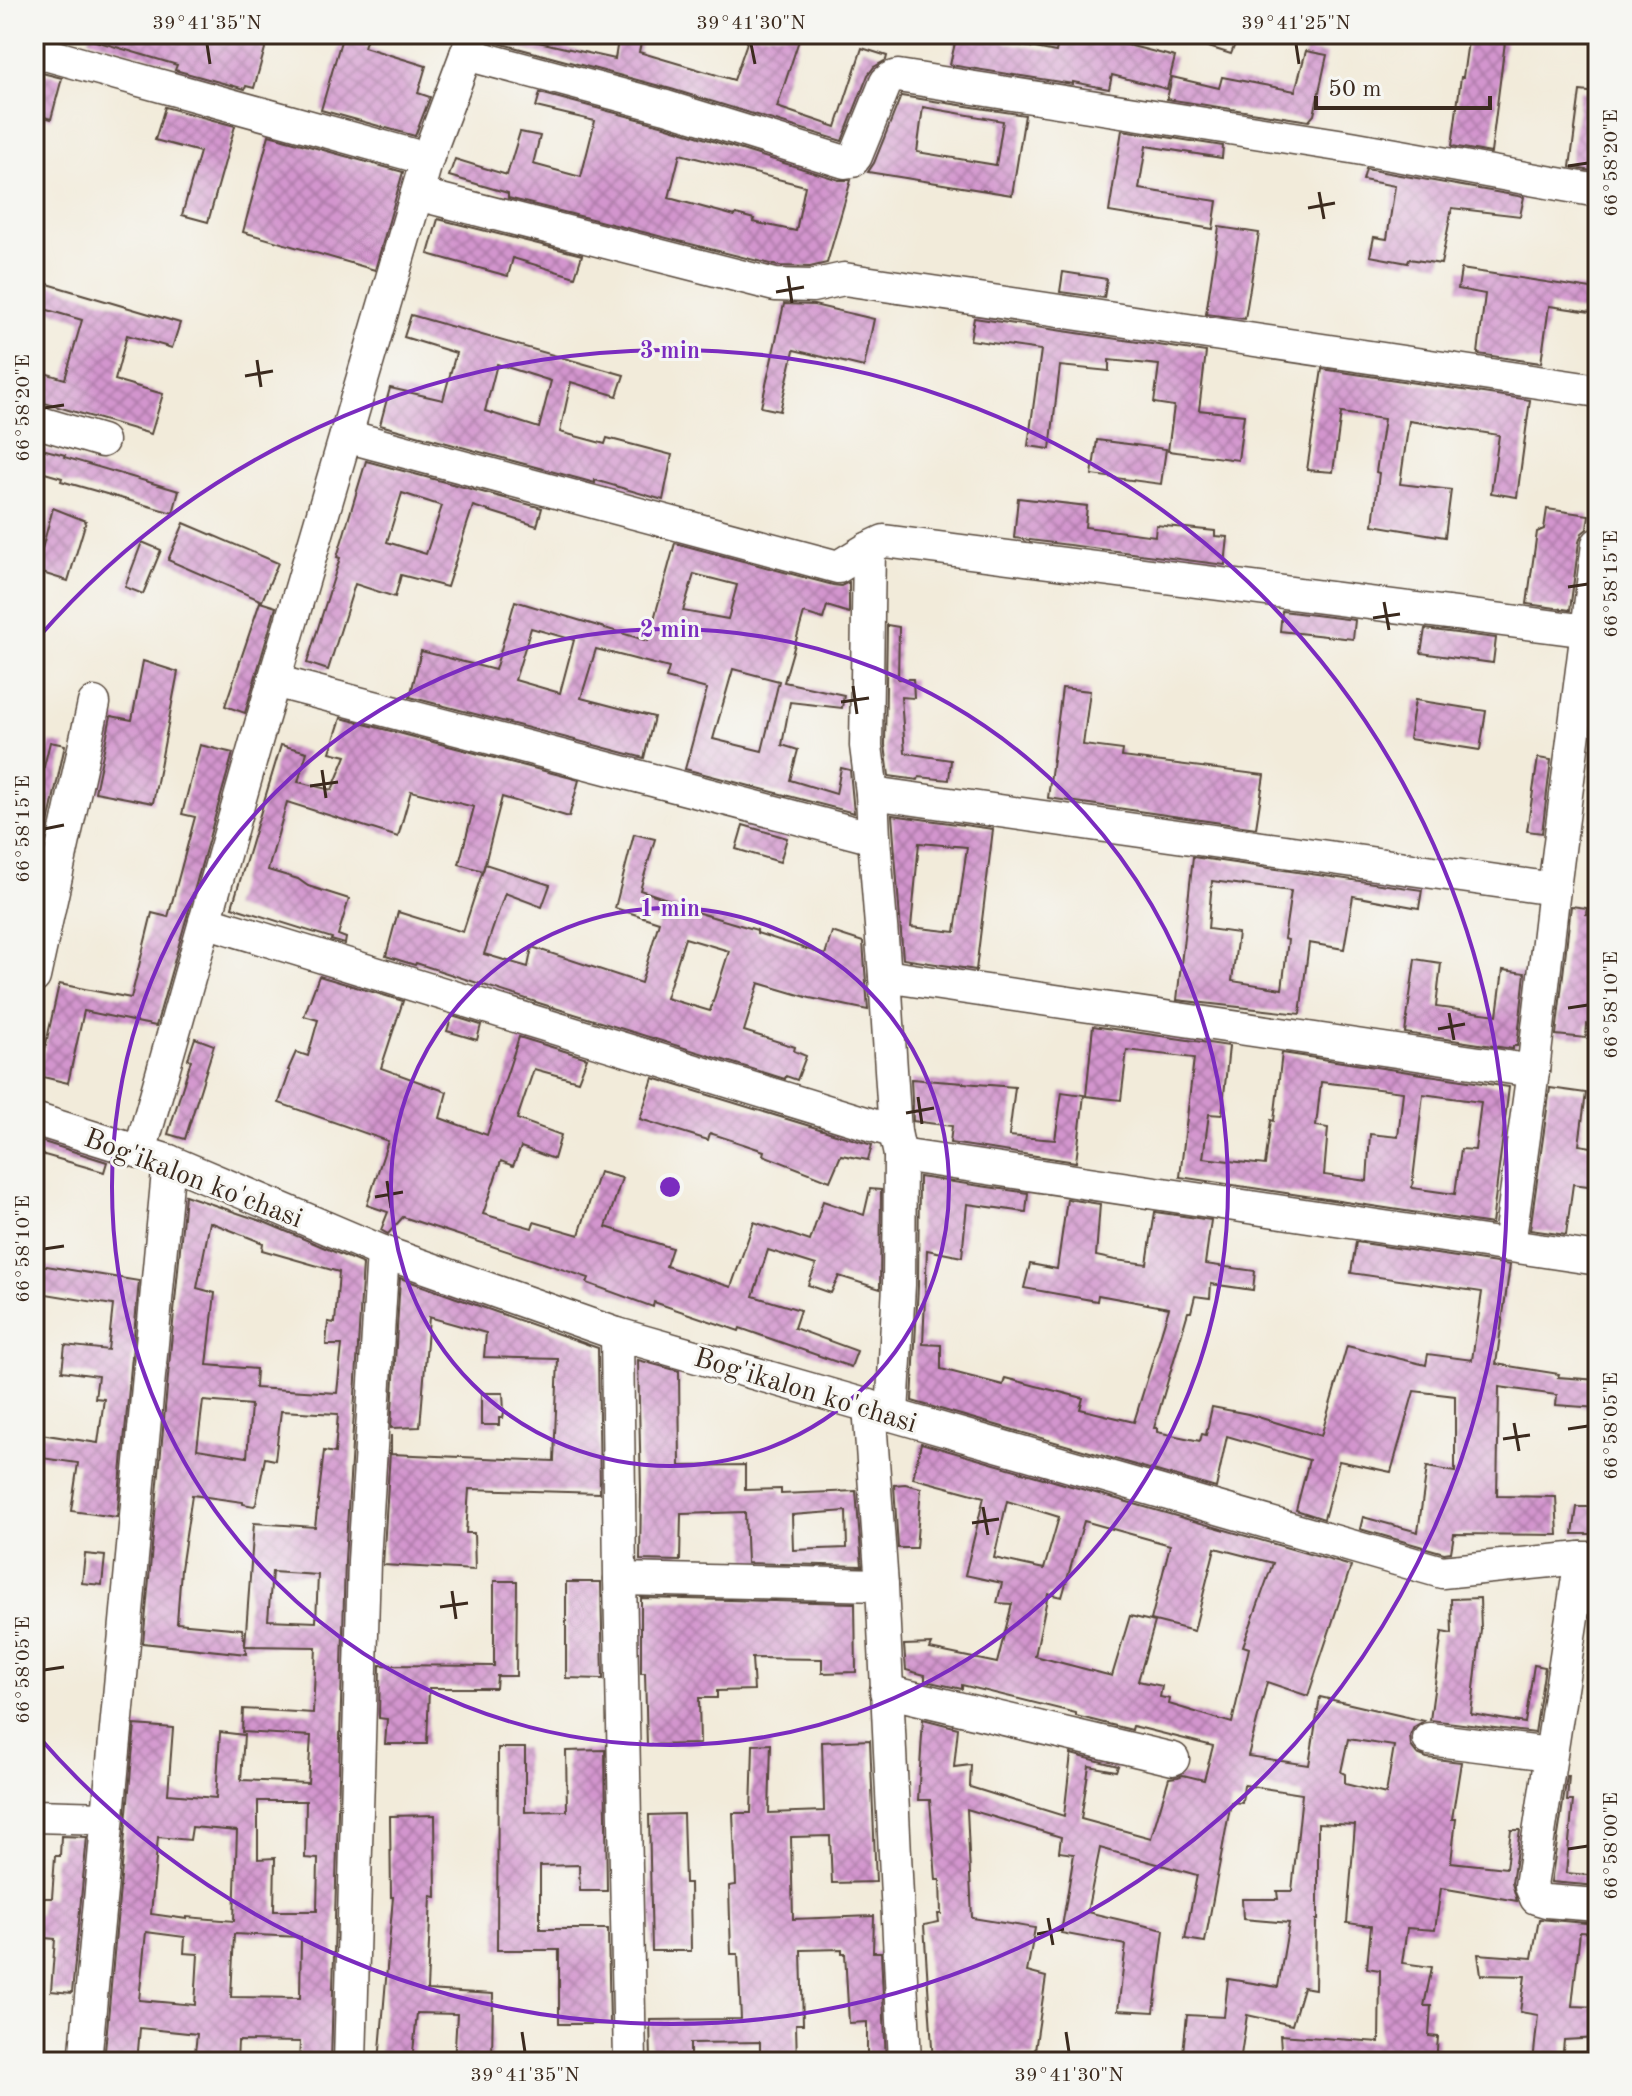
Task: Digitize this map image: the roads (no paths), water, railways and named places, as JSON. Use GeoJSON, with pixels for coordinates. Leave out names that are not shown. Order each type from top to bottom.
{"type":"FeatureCollection","features":[{"type":"Feature","properties":{"kind":"street"},"geometry":{"type":"LineString","coordinates":[[85,2062],[155,1156],[205,921],[427,159],[470,44],[845,162],[852,161],[856,156],[886,82],[898,76],[1351,147],[1598,191]]}},
{"type":"Feature","properties":{"kind":"street"},"geometry":{"type":"LineString","coordinates":[[34,51],[427,159]]}},
{"type":"Feature","properties":{"kind":"street"},"geometry":{"type":"LineString","coordinates":[[417,194],[775,285],[812,286],[844,279],[1598,391]]}},
{"type":"Feature","properties":{"kind":"street"},"geometry":{"type":"LineString","coordinates":[[34,421],[102,441]]}},
{"type":"Feature","properties":{"kind":"street"},"geometry":{"type":"LineString","coordinates":[[346,436],[838,567],[884,541],[1588,631]]}},
{"type":"Feature","properties":{"kind":"street"},"geometry":{"type":"LineString","coordinates":[[1509,1245],[1554,889],[1588,705],[1588,631],[1598,544]]}},
{"type":"Feature","properties":{"kind":"street"},"geometry":{"type":"LineString","coordinates":[[869,548],[866,746],[897,1143],[899,1285],[880,1411],[886,1691],[905,2062]]}},
{"type":"Feature","properties":{"kind":"street"},"geometry":{"type":"LineString","coordinates":[[274,681],[874,838]]}},
{"type":"Feature","properties":{"kind":"street"},"geometry":{"type":"LineString","coordinates":[[34,977],[94,703]]}},
{"type":"Feature","properties":{"kind":"street"},"geometry":{"type":"LineString","coordinates":[[872,793],[1554,889]]}},
{"type":"Feature","properties":{"kind":"street"},"geometry":{"type":"LineString","coordinates":[[205,921],[897,1143],[1598,1259]]}},
{"type":"Feature","properties":{"kind":"street"},"geometry":{"type":"LineString","coordinates":[[885,976],[1533,1071]]}},
{"type":"Feature","properties":{"kind":"street","name":"Bog'ikalon ko'chasi"},"geometry":{"type":"LineString","coordinates":[[34,1119],[155,1156],[383,1252],[617,1334],[1442,1572],[1589,1558]]}},
{"type":"Feature","properties":{"kind":"street"},"geometry":{"type":"LineString","coordinates":[[350,2062],[364,1561],[383,1252]]}},
{"type":"Feature","properties":{"kind":"street"},"geometry":{"type":"LineString","coordinates":[[617,1334],[630,2062]]}},
{"type":"Feature","properties":{"kind":"street"},"geometry":{"type":"LineString","coordinates":[[1589,1558],[1550,1754],[1531,1886],[1536,1898],[1546,1901],[1598,1905]]}},
{"type":"Feature","properties":{"kind":"street"},"geometry":{"type":"LineString","coordinates":[[620,1579],[882,1585]]}},
{"type":"Feature","properties":{"kind":"street"},"geometry":{"type":"LineString","coordinates":[[886,1691],[1173,1759]]}},
{"type":"Feature","properties":{"kind":"street"},"geometry":{"type":"LineString","coordinates":[[1429,1739],[1550,1754]]}},
{"type":"Feature","properties":{"kind":"street"},"geometry":{"type":"LineString","coordinates":[[34,1816],[106,1818]]}}]}
